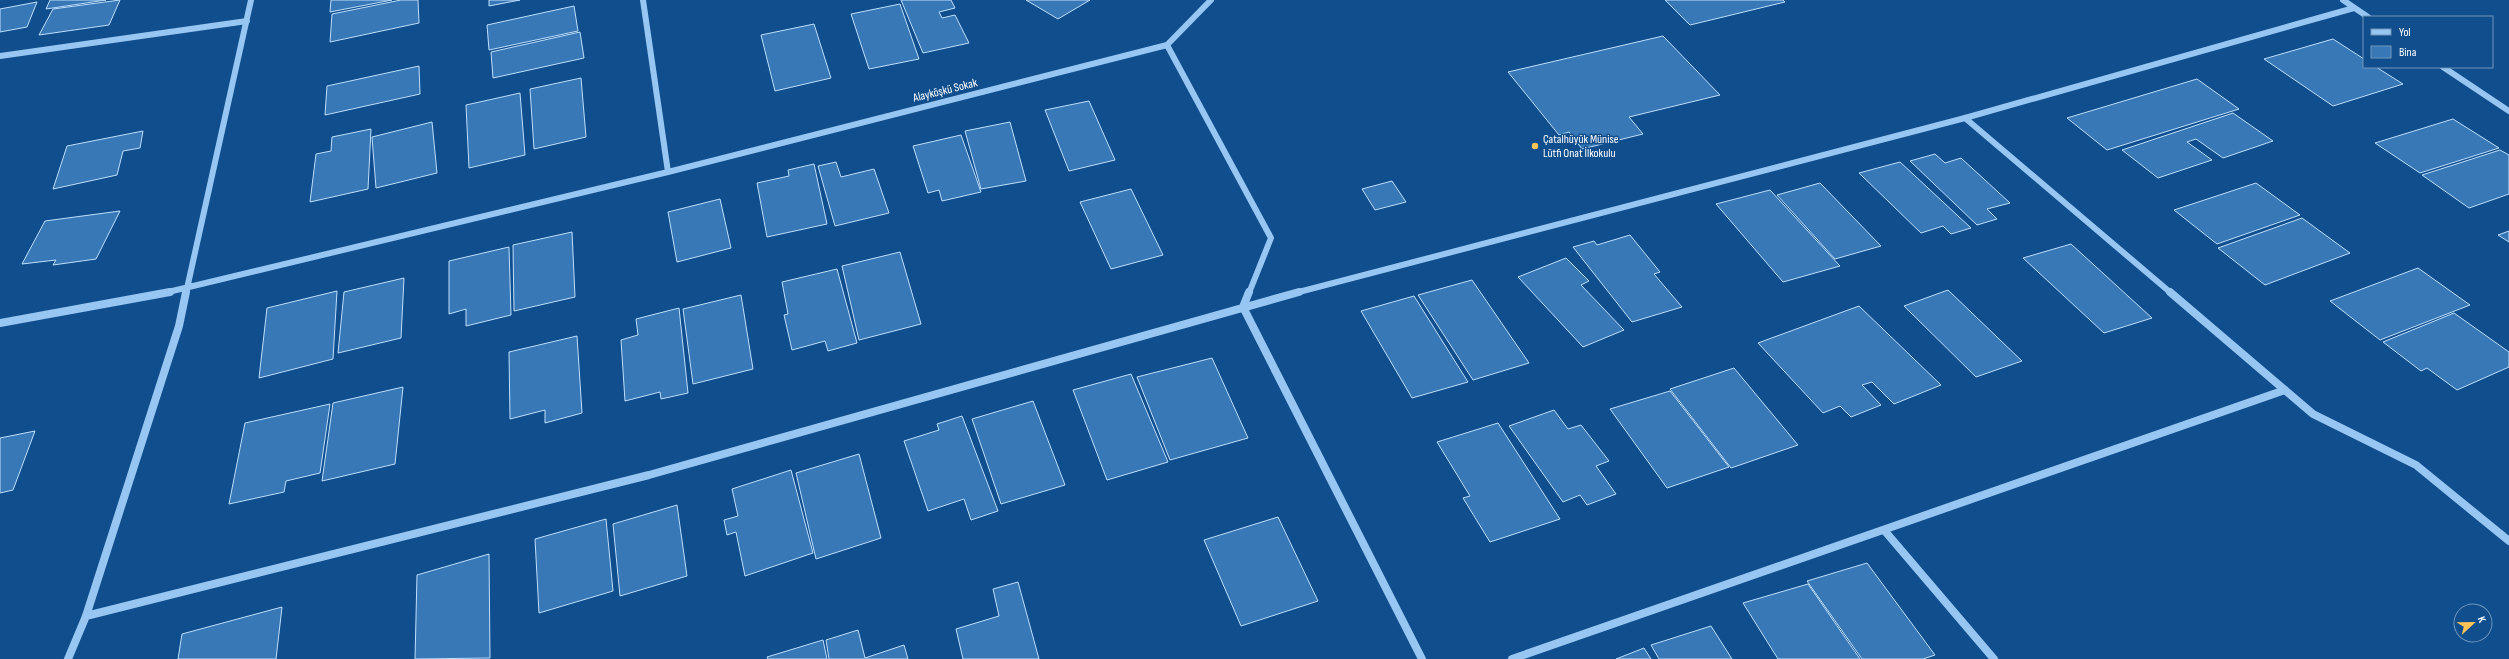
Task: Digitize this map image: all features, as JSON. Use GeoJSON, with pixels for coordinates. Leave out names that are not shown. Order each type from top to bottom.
{"type":"FeatureCollection","features":[{"type":"Feature","properties":{"kind":"street"},"geometry":{"type":"LineString","coordinates":[[68,659],[86,616],[179,326],[252,0]]}},
{"type":"Feature","properties":{"kind":"street"},"geometry":{"type":"LineString","coordinates":[[643,0],[668,172]]}},
{"type":"Feature","properties":{"kind":"street"},"geometry":{"type":"LineString","coordinates":[[1211,0],[1167,45],[1270,238],[1243,307],[1422,659]]}},
{"type":"Feature","properties":{"kind":"street"},"geometry":{"type":"LineString","coordinates":[[2343,0],[2366,16]]}},
{"type":"Feature","properties":{"kind":"street"},"geometry":{"type":"LineString","coordinates":[[86,616],[649,475],[1243,307],[1966,118],[2354,8]]}},
{"type":"Feature","properties":{"kind":"street"},"geometry":{"type":"LineString","coordinates":[[0,56],[247,21]]}},
{"type":"Feature","properties":{"kind":"street","name":"Alayköşkü Sokak"},"geometry":{"type":"LineString","coordinates":[[0,323],[188,289],[668,172],[1167,45]]}},
{"type":"Feature","properties":{"kind":"street"},"geometry":{"type":"LineString","coordinates":[[2443,68],[2509,112]]}},
{"type":"Feature","properties":{"kind":"street"},"geometry":{"type":"LineString","coordinates":[[1966,118],[2313,414],[2416,465],[2509,541]]}},
{"type":"Feature","properties":{"kind":"street"},"geometry":{"type":"LineString","coordinates":[[1512,659],[2285,390]]}},
{"type":"Feature","properties":{"kind":"street"},"geometry":{"type":"LineString","coordinates":[[1884,530],[1994,659]]}},
{"type":"Feature","properties":{"kind":"building"},"geometry":{"type":"Polygon","coordinates":[[[50,0],[106,0],[46,9],[50,0]]]}},
{"type":"Feature","properties":{"kind":"building"},"geometry":{"type":"Polygon","coordinates":[[[120,0],[109,25],[39,35],[53,9],[120,0]]]}},
{"type":"Feature","properties":{"kind":"building"},"geometry":{"type":"Polygon","coordinates":[[[331,0],[392,0],[330,12],[331,0]]]}},
{"type":"Feature","properties":{"kind":"building"},"geometry":{"type":"Polygon","coordinates":[[[401,0],[418,0],[419,23],[330,42],[332,14],[401,0]]]}},
{"type":"Feature","properties":{"kind":"building"},"geometry":{"type":"Polygon","coordinates":[[[489,0],[520,0],[489,6],[489,0]]]}},
{"type":"Feature","properties":{"kind":"building"},"geometry":{"type":"Polygon","coordinates":[[[901,0],[951,0],[955,8],[939,12],[942,18],[955,15],[969,43],[923,53],[901,0]]]}},
{"type":"Feature","properties":{"kind":"building"},"geometry":{"type":"Polygon","coordinates":[[[1026,0],[1090,0],[1058,19],[1026,0]]]}},
{"type":"Feature","properties":{"kind":"building"},"geometry":{"type":"Polygon","coordinates":[[[1665,0],[1783,0],[1785,2],[1690,25],[1665,0]]]}},
{"type":"Feature","properties":{"kind":"building"},"geometry":{"type":"Polygon","coordinates":[[[37,2],[27,27],[0,32],[0,9],[37,2]]]}},
{"type":"Feature","properties":{"kind":"building"},"geometry":{"type":"Polygon","coordinates":[[[900,4],[919,59],[869,69],[851,14],[900,4]]]}},
{"type":"Feature","properties":{"kind":"building"},"geometry":{"type":"Polygon","coordinates":[[[574,6],[578,31],[489,50],[487,25],[574,6]]]}},
{"type":"Feature","properties":{"kind":"building"},"geometry":{"type":"Polygon","coordinates":[[[814,24],[831,78],[775,91],[761,35],[814,24]]]}},
{"type":"Feature","properties":{"kind":"building"},"geometry":{"type":"Polygon","coordinates":[[[580,32],[584,58],[493,78],[491,52],[580,32]]]}},
{"type":"Feature","properties":{"kind":"building"},"geometry":{"type":"Polygon","coordinates":[[[1663,36],[1720,95],[1629,117],[1643,134],[1582,149],[1569,132],[1559,135],[1508,72],[1663,36]]]}},
{"type":"Feature","properties":{"kind":"building"},"geometry":{"type":"Polygon","coordinates":[[[2333,39],[2363,58],[2363,68],[2378,68],[2403,84],[2333,106],[2264,59],[2333,39]]]}},
{"type":"Feature","properties":{"kind":"building"},"geometry":{"type":"Polygon","coordinates":[[[419,66],[420,94],[325,115],[327,86],[419,66]]]}},
{"type":"Feature","properties":{"kind":"building"},"geometry":{"type":"Polygon","coordinates":[[[581,78],[586,137],[534,149],[530,89],[581,78]]]}},
{"type":"Feature","properties":{"kind":"building"},"geometry":{"type":"Polygon","coordinates":[[[2197,79],[2239,109],[2107,150],[2067,118],[2197,79]]]}},
{"type":"Feature","properties":{"kind":"building"},"geometry":{"type":"Polygon","coordinates":[[[520,93],[525,155],[469,168],[466,105],[520,93]]]}},
{"type":"Feature","properties":{"kind":"building"},"geometry":{"type":"Polygon","coordinates":[[[1089,101],[1115,160],[1069,171],[1045,110],[1089,101]]]}},
{"type":"Feature","properties":{"kind":"building"},"geometry":{"type":"Polygon","coordinates":[[[2233,113],[2273,141],[2223,158],[2196,139],[2187,142],[2212,160],[2158,178],[2122,150],[2233,113]]]}},
{"type":"Feature","properties":{"kind":"building"},"geometry":{"type":"Polygon","coordinates":[[[2453,119],[2499,148],[2420,173],[2375,143],[2453,119]]]}},
{"type":"Feature","properties":{"kind":"building"},"geometry":{"type":"Polygon","coordinates":[[[432,122],[437,173],[376,188],[372,137],[432,122]]]}},
{"type":"Feature","properties":{"kind":"building"},"geometry":{"type":"Polygon","coordinates":[[[1010,122],[1026,181],[981,189],[965,131],[1010,122]]]}},
{"type":"Feature","properties":{"kind":"building"},"geometry":{"type":"Polygon","coordinates":[[[371,129],[368,189],[310,202],[316,154],[331,151],[332,137],[371,129]]]}},
{"type":"Feature","properties":{"kind":"building"},"geometry":{"type":"Polygon","coordinates":[[[143,131],[140,148],[123,151],[117,175],[53,189],[67,146],[143,131]]]}},
{"type":"Feature","properties":{"kind":"building"},"geometry":{"type":"Polygon","coordinates":[[[961,135],[981,192],[942,201],[939,190],[928,193],[913,146],[961,135]]]}},
{"type":"Feature","properties":{"kind":"building"},"geometry":{"type":"Polygon","coordinates":[[[2500,150],[2509,155],[2509,194],[2469,208],[2422,175],[2500,150]]]}},
{"type":"Feature","properties":{"kind":"building"},"geometry":{"type":"Polygon","coordinates":[[[1935,154],[1945,163],[1961,158],[2010,203],[1987,209],[1997,219],[1977,225],[1910,161],[1935,154]]]}},
{"type":"Feature","properties":{"kind":"building"},"geometry":{"type":"Polygon","coordinates":[[[836,162],[841,177],[874,169],[889,213],[835,226],[818,166],[836,162]]]}},
{"type":"Feature","properties":{"kind":"building"},"geometry":{"type":"Polygon","coordinates":[[[1900,162],[1971,228],[1951,234],[1943,226],[1921,233],[1859,173],[1900,162]]]}},
{"type":"Feature","properties":{"kind":"building"},"geometry":{"type":"Polygon","coordinates":[[[814,164],[827,224],[767,237],[757,183],[789,176],[788,170],[814,164]]]}},
{"type":"Feature","properties":{"kind":"building"},"geometry":{"type":"Polygon","coordinates":[[[1392,181],[1406,202],[1375,210],[1362,189],[1392,181]]]}},
{"type":"Feature","properties":{"kind":"building"},"geometry":{"type":"Polygon","coordinates":[[[1820,183],[1881,246],[1835,259],[1777,195],[1820,183]]]}},
{"type":"Feature","properties":{"kind":"building"},"geometry":{"type":"Polygon","coordinates":[[[2256,183],[2300,215],[2217,244],[2174,210],[2256,183]]]}},
{"type":"Feature","properties":{"kind":"building"},"geometry":{"type":"Polygon","coordinates":[[[1131,189],[1163,255],[1111,269],[1080,202],[1131,189]]]}},
{"type":"Feature","properties":{"kind":"building"},"geometry":{"type":"Polygon","coordinates":[[[1770,190],[1840,266],[1783,282],[1716,204],[1770,190]]]}},
{"type":"Feature","properties":{"kind":"building"},"geometry":{"type":"Polygon","coordinates":[[[720,199],[731,248],[677,262],[668,212],[720,199]]]}},
{"type":"Feature","properties":{"kind":"building"},"geometry":{"type":"Polygon","coordinates":[[[120,211],[96,259],[53,265],[56,260],[22,264],[45,221],[120,211]]]}},
{"type":"Feature","properties":{"kind":"building"},"geometry":{"type":"Polygon","coordinates":[[[2302,218],[2350,253],[2265,285],[2218,248],[2302,218]]]}},
{"type":"Feature","properties":{"kind":"building"},"geometry":{"type":"Polygon","coordinates":[[[2509,231],[2509,242],[2498,235],[2509,231]]]}},
{"type":"Feature","properties":{"kind":"building"},"geometry":{"type":"Polygon","coordinates":[[[572,232],[575,297],[514,311],[513,245],[572,232]]]}},
{"type":"Feature","properties":{"kind":"building"},"geometry":{"type":"Polygon","coordinates":[[[1630,235],[1660,272],[1654,274],[1682,307],[1632,322],[1573,247],[1594,241],[1597,245],[1630,235]]]}},
{"type":"Feature","properties":{"kind":"building"},"geometry":{"type":"Polygon","coordinates":[[[2071,244],[2152,318],[2104,333],[2023,258],[2071,244]]]}},
{"type":"Feature","properties":{"kind":"building"},"geometry":{"type":"Polygon","coordinates":[[[509,247],[511,315],[466,326],[466,309],[449,314],[449,261],[509,247]]]}},
{"type":"Feature","properties":{"kind":"building"},"geometry":{"type":"Polygon","coordinates":[[[900,252],[921,324],[859,340],[842,266],[900,252]]]}},
{"type":"Feature","properties":{"kind":"building"},"geometry":{"type":"Polygon","coordinates":[[[1566,258],[1589,281],[1581,285],[1624,330],[1583,347],[1518,277],[1566,258]]]}},
{"type":"Feature","properties":{"kind":"building"},"geometry":{"type":"Polygon","coordinates":[[[2418,268],[2470,305],[2380,340],[2330,301],[2418,268]]]}},
{"type":"Feature","properties":{"kind":"building"},"geometry":{"type":"Polygon","coordinates":[[[837,269],[857,343],[828,351],[825,341],[792,350],[784,315],[788,314],[782,282],[837,269]]]}},
{"type":"Feature","properties":{"kind":"building"},"geometry":{"type":"Polygon","coordinates":[[[404,278],[401,338],[338,353],[344,292],[404,278]]]}},
{"type":"Feature","properties":{"kind":"building"},"geometry":{"type":"Polygon","coordinates":[[[1472,280],[1529,363],[1473,380],[1418,295],[1472,280]]]}},
{"type":"Feature","properties":{"kind":"building"},"geometry":{"type":"Polygon","coordinates":[[[1948,290],[2022,361],[1976,377],[1904,306],[1948,290]]]}},
{"type":"Feature","properties":{"kind":"building"},"geometry":{"type":"Polygon","coordinates":[[[337,291],[333,359],[259,378],[267,308],[337,291]]]}},
{"type":"Feature","properties":{"kind":"building"},"geometry":{"type":"Polygon","coordinates":[[[741,295],[753,369],[693,384],[683,309],[741,295]]]}},
{"type":"Feature","properties":{"kind":"building"},"geometry":{"type":"Polygon","coordinates":[[[1414,296],[1468,382],[1412,398],[1361,311],[1414,296]]]}},
{"type":"Feature","properties":{"kind":"building"},"geometry":{"type":"Polygon","coordinates":[[[1859,306],[1941,385],[1894,404],[1872,382],[1862,385],[1881,405],[1851,417],[1840,406],[1823,413],[1758,343],[1859,306]]]}},
{"type":"Feature","properties":{"kind":"building"},"geometry":{"type":"Polygon","coordinates":[[[679,308],[688,393],[661,399],[660,392],[625,401],[621,340],[638,335],[636,319],[679,308]]]}},
{"type":"Feature","properties":{"kind":"building"},"geometry":{"type":"Polygon","coordinates":[[[2454,313],[2509,352],[2509,367],[2457,390],[2427,368],[2421,371],[2383,342],[2454,313]]]}},
{"type":"Feature","properties":{"kind":"building"},"geometry":{"type":"Polygon","coordinates":[[[577,336],[582,413],[545,423],[545,410],[510,419],[509,352],[577,336]]]}},
{"type":"Feature","properties":{"kind":"building"},"geometry":{"type":"Polygon","coordinates":[[[1212,358],[1248,438],[1170,460],[1137,377],[1212,358]]]}},
{"type":"Feature","properties":{"kind":"building"},"geometry":{"type":"Polygon","coordinates":[[[1734,368],[1798,445],[1731,468],[1670,389],[1734,368]]]}},
{"type":"Feature","properties":{"kind":"building"},"geometry":{"type":"Polygon","coordinates":[[[1131,374],[1168,462],[1107,480],[1073,390],[1131,374]]]}},
{"type":"Feature","properties":{"kind":"building"},"geometry":{"type":"Polygon","coordinates":[[[403,387],[395,464],[322,481],[333,403],[403,387]]]}},
{"type":"Feature","properties":{"kind":"building"},"geometry":{"type":"Polygon","coordinates":[[[1670,391],[1729,467],[1667,488],[1610,409],[1670,391]]]}},
{"type":"Feature","properties":{"kind":"building"},"geometry":{"type":"Polygon","coordinates":[[[1033,401],[1065,485],[1001,504],[972,419],[1033,401]]]}},
{"type":"Feature","properties":{"kind":"building"},"geometry":{"type":"Polygon","coordinates":[[[330,404],[320,473],[286,481],[284,492],[229,504],[245,423],[330,404]]]}},
{"type":"Feature","properties":{"kind":"building"},"geometry":{"type":"Polygon","coordinates":[[[1554,410],[1568,429],[1581,425],[1609,461],[1596,466],[1616,494],[1587,505],[1580,495],[1563,502],[1509,426],[1554,410]]]}},
{"type":"Feature","properties":{"kind":"building"},"geometry":{"type":"Polygon","coordinates":[[[962,416],[998,511],[971,520],[964,499],[928,511],[904,441],[939,430],[937,424],[962,416]]]}},
{"type":"Feature","properties":{"kind":"building"},"geometry":{"type":"Polygon","coordinates":[[[1498,423],[1560,519],[1490,542],[1463,498],[1470,496],[1437,442],[1498,423]]]}},
{"type":"Feature","properties":{"kind":"building"},"geometry":{"type":"Polygon","coordinates":[[[35,431],[13,490],[0,493],[0,438],[35,431]]]}},
{"type":"Feature","properties":{"kind":"building"},"geometry":{"type":"Polygon","coordinates":[[[859,454],[881,538],[816,559],[796,473],[859,454]]]}},
{"type":"Feature","properties":{"kind":"building"},"geometry":{"type":"Polygon","coordinates":[[[791,470],[813,553],[745,576],[736,532],[727,535],[724,520],[738,516],[732,489],[791,470]]]}},
{"type":"Feature","properties":{"kind":"building"},"geometry":{"type":"Polygon","coordinates":[[[677,505],[687,576],[620,596],[613,524],[677,505]]]}},
{"type":"Feature","properties":{"kind":"building"},"geometry":{"type":"Polygon","coordinates":[[[1278,517],[1318,601],[1241,626],[1204,540],[1278,517]]]}},
{"type":"Feature","properties":{"kind":"building"},"geometry":{"type":"Polygon","coordinates":[[[606,519],[613,591],[539,613],[535,539],[606,519]]]}},
{"type":"Feature","properties":{"kind":"building"},"geometry":{"type":"Polygon","coordinates":[[[489,554],[490,658],[415,659],[417,575],[489,554]]]}},
{"type":"Feature","properties":{"kind":"building"},"geometry":{"type":"Polygon","coordinates":[[[1867,563],[1935,655],[1923,659],[1862,659],[1807,581],[1867,563]]]}},
{"type":"Feature","properties":{"kind":"building"},"geometry":{"type":"Polygon","coordinates":[[[1018,582],[1039,659],[963,659],[956,629],[999,616],[993,589],[1018,582]]]}},
{"type":"Feature","properties":{"kind":"building"},"geometry":{"type":"Polygon","coordinates":[[[1808,584],[1860,659],[1778,659],[1743,603],[1808,584]]]}},
{"type":"Feature","properties":{"kind":"building"},"geometry":{"type":"Polygon","coordinates":[[[282,607],[276,659],[178,659],[182,634],[282,607]]]}},
{"type":"Feature","properties":{"kind":"building"},"geometry":{"type":"Polygon","coordinates":[[[1711,626],[1732,659],[1659,659],[1651,645],[1711,626]]]}},
{"type":"Feature","properties":{"kind":"building"},"geometry":{"type":"Polygon","coordinates":[[[858,630],[865,658],[904,645],[908,659],[829,659],[826,640],[858,630]]]}},
{"type":"Feature","properties":{"kind":"building"},"geometry":{"type":"Polygon","coordinates":[[[823,640],[827,659],[768,659],[767,657],[823,640]]]}},
{"type":"Feature","properties":{"kind":"building"},"geometry":{"type":"Polygon","coordinates":[[[1644,648],[1651,659],[1616,659],[1644,648]]]}},
{"type":"Feature","properties":{"kind":"place","name":"Çatalhüyük Münise Lütfi Onat İlkokulu"},"geometry":{"type":"Point","coordinates":[1535,146]}}]}
